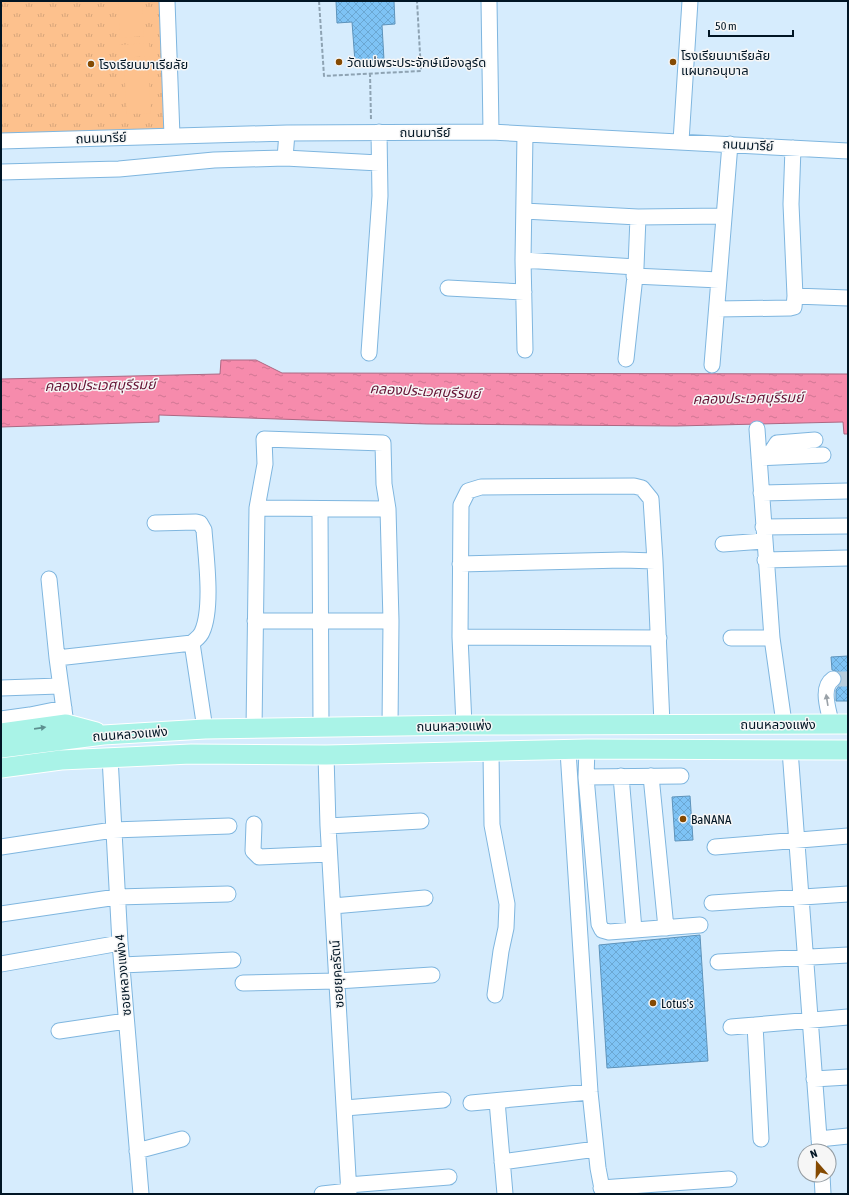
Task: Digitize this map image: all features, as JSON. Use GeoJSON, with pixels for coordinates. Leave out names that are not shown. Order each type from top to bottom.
{"type":"FeatureCollection","features":[{"type":"Feature","properties":{"kind":"main road","name":"ถนนหลวงแพ่ง"},"geometry":{"type":"LineString","coordinates":[[63,724],[103,735],[205,729],[254,728],[464,725],[839,724]]}},
{"type":"Feature","properties":{"kind":"main road"},"geometry":{"type":"LineString","coordinates":[[1,733],[63,724]]}},
{"type":"Feature","properties":{"kind":"main road"},"geometry":{"type":"LineString","coordinates":[[1,748],[63,724]]}},
{"type":"Feature","properties":{"kind":"main road"},"geometry":{"type":"LineString","coordinates":[[1,755],[61,747],[254,734],[848,734]]}},
{"type":"Feature","properties":{"kind":"main road"},"geometry":{"type":"LineString","coordinates":[[1,760],[55,753],[141,748],[454,747],[722,741],[848,740]]}},
{"type":"Feature","properties":{"kind":"main road","name":"ถนนหลวงแพ่ง"},"geometry":{"type":"LineString","coordinates":[[1,768],[61,760],[191,754],[326,755],[491,753],[577,750],[848,750]]}},
{"type":"Feature","properties":{"kind":"main road"},"geometry":{"type":"LineString","coordinates":[[1,777],[80,766],[109,757]]}},
{"type":"Feature","properties":{"kind":"street"},"geometry":{"type":"LineString","coordinates":[[167,1],[172,136]]}},
{"type":"Feature","properties":{"kind":"street"},"geometry":{"type":"LineString","coordinates":[[489,1],[490,132]]}},
{"type":"Feature","properties":{"kind":"street"},"geometry":{"type":"LineString","coordinates":[[681,141],[690,1]]}},
{"type":"Feature","properties":{"kind":"street"},"geometry":{"type":"LineString","coordinates":[[369,353],[380,196],[379,162],[375,132]]}},
{"type":"Feature","properties":{"kind":"street","name":"ถนนมารีย์"},"geometry":{"type":"LineString","coordinates":[[1,142],[286,133],[490,132],[848,151]]}},
{"type":"Feature","properties":{"kind":"street"},"geometry":{"type":"LineString","coordinates":[[285,158],[286,133]]}},
{"type":"Feature","properties":{"kind":"street"},"geometry":{"type":"LineString","coordinates":[[525,134],[523,260],[525,350]]}},
{"type":"Feature","properties":{"kind":"street"},"geometry":{"type":"LineString","coordinates":[[712,365],[730,144]]}},
{"type":"Feature","properties":{"kind":"street"},"geometry":{"type":"LineString","coordinates":[[717,309],[794,307],[795,296],[791,204],[793,148]]}},
{"type":"Feature","properties":{"kind":"street"},"geometry":{"type":"LineString","coordinates":[[1,172],[118,169],[214,160],[285,158],[379,162]]}},
{"type":"Feature","properties":{"kind":"street"},"geometry":{"type":"LineString","coordinates":[[524,211],[638,217],[724,216]]}},
{"type":"Feature","properties":{"kind":"street"},"geometry":{"type":"LineString","coordinates":[[626,359],[635,271],[638,217]]}},
{"type":"Feature","properties":{"kind":"street"},"geometry":{"type":"LineString","coordinates":[[523,260],[719,280]]}},
{"type":"Feature","properties":{"kind":"street"},"geometry":{"type":"LineString","coordinates":[[448,288],[524,292]]}},
{"type":"Feature","properties":{"kind":"street"},"geometry":{"type":"LineString","coordinates":[[795,296],[848,298]]}},
{"type":"Feature","properties":{"kind":"street"},"geometry":{"type":"LineString","coordinates":[[757,429],[763,457],[761,493],[763,534],[772,638],[784,723]]}},
{"type":"Feature","properties":{"kind":"street"},"geometry":{"type":"LineString","coordinates":[[254,728],[257,508],[265,464],[264,439],[383,443],[384,484],[388,509],[390,726]]}},
{"type":"Feature","properties":{"kind":"street"},"geometry":{"type":"LineString","coordinates":[[763,457],[777,443],[815,440]]}},
{"type":"Feature","properties":{"kind":"street"},"geometry":{"type":"LineString","coordinates":[[763,457],[823,456]]}},
{"type":"Feature","properties":{"kind":"street"},"geometry":{"type":"LineString","coordinates":[[464,725],[460,637],[461,505],[468,491],[481,487],[634,486],[642,488],[651,499],[656,561],[662,724]]}},
{"type":"Feature","properties":{"kind":"street"},"geometry":{"type":"LineString","coordinates":[[761,493],[848,491]]}},
{"type":"Feature","properties":{"kind":"street"},"geometry":{"type":"LineString","coordinates":[[257,508],[388,509]]}},
{"type":"Feature","properties":{"kind":"street"},"geometry":{"type":"LineString","coordinates":[[320,509],[322,621],[321,728]]}},
{"type":"Feature","properties":{"kind":"street"},"geometry":{"type":"LineString","coordinates":[[57,658],[192,643],[200,636],[208,609],[204,530],[200,523],[196,522],[155,523]]}},
{"type":"Feature","properties":{"kind":"street"},"geometry":{"type":"LineString","coordinates":[[723,544],[763,534],[848,526]]}},
{"type":"Feature","properties":{"kind":"street"},"geometry":{"type":"LineString","coordinates":[[765,560],[848,558]]}},
{"type":"Feature","properties":{"kind":"street"},"geometry":{"type":"LineString","coordinates":[[460,564],[624,560],[656,561]]}},
{"type":"Feature","properties":{"kind":"street"},"geometry":{"type":"LineString","coordinates":[[1,719],[30,715],[63,724],[49,579]]}},
{"type":"Feature","properties":{"kind":"street"},"geometry":{"type":"LineString","coordinates":[[255,621],[390,621]]}},
{"type":"Feature","properties":{"kind":"street"},"geometry":{"type":"LineString","coordinates":[[460,637],[659,638]]}},
{"type":"Feature","properties":{"kind":"street"},"geometry":{"type":"LineString","coordinates":[[731,638],[772,638]]}},
{"type":"Feature","properties":{"kind":"street"},"geometry":{"type":"LineString","coordinates":[[192,643],[205,729]]}},
{"type":"Feature","properties":{"kind":"street"},"geometry":{"type":"LineString","coordinates":[[833,679],[828,682],[825,689],[839,724]]}},
{"type":"Feature","properties":{"kind":"street"},"geometry":{"type":"LineString","coordinates":[[1,688],[60,686]]}},
{"type":"Feature","properties":{"kind":"street"},"geometry":{"type":"LineString","coordinates":[[577,750],[586,777],[599,924],[602,930],[609,932],[700,925]]}},
{"type":"Feature","properties":{"kind":"street"},"geometry":{"type":"LineString","coordinates":[[577,750],[590,1092],[602,1191],[729,1179]]}},
{"type":"Feature","properties":{"kind":"street"},"geometry":{"type":"LineString","coordinates":[[790,750],[819,1143]]}},
{"type":"Feature","properties":{"kind":"street"},"geometry":{"type":"LineString","coordinates":[[491,753],[492,825],[507,904],[506,928],[495,996]]}},
{"type":"Feature","properties":{"kind":"street","name":"ซอยยุคลรัตน์"},"geometry":{"type":"LineString","coordinates":[[326,755],[329,854],[349,1190]]}},
{"type":"Feature","properties":{"kind":"street","name":"ซอยหลวงแพ่ง 4"},"geometry":{"type":"LineString","coordinates":[[109,757],[112,830],[120,943],[141,1194]]}},
{"type":"Feature","properties":{"kind":"street"},"geometry":{"type":"LineString","coordinates":[[621,776],[634,930]]}},
{"type":"Feature","properties":{"kind":"street"},"geometry":{"type":"LineString","coordinates":[[652,776],[666,928]]}},
{"type":"Feature","properties":{"kind":"street"},"geometry":{"type":"LineString","coordinates":[[586,777],[681,776]]}},
{"type":"Feature","properties":{"kind":"street"},"geometry":{"type":"LineString","coordinates":[[328,826],[421,821]]}},
{"type":"Feature","properties":{"kind":"street"},"geometry":{"type":"LineString","coordinates":[[254,824],[253,851],[259,857],[329,854]]}},
{"type":"Feature","properties":{"kind":"street"},"geometry":{"type":"LineString","coordinates":[[1,847],[112,830],[229,826]]}},
{"type":"Feature","properties":{"kind":"street"},"geometry":{"type":"LineString","coordinates":[[715,847],[848,836]]}},
{"type":"Feature","properties":{"kind":"street"},"geometry":{"type":"LineString","coordinates":[[1,914],[117,898],[228,894]]}},
{"type":"Feature","properties":{"kind":"street"},"geometry":{"type":"LineString","coordinates":[[712,903],[848,894]]}},
{"type":"Feature","properties":{"kind":"street"},"geometry":{"type":"LineString","coordinates":[[333,906],[425,898]]}},
{"type":"Feature","properties":{"kind":"street"},"geometry":{"type":"LineString","coordinates":[[1,964],[120,943]]}},
{"type":"Feature","properties":{"kind":"street"},"geometry":{"type":"LineString","coordinates":[[718,962],[848,955]]}},
{"type":"Feature","properties":{"kind":"street"},"geometry":{"type":"LineString","coordinates":[[122,965],[233,960]]}},
{"type":"Feature","properties":{"kind":"street"},"geometry":{"type":"LineString","coordinates":[[243,983],[337,981],[432,975]]}},
{"type":"Feature","properties":{"kind":"street"},"geometry":{"type":"LineString","coordinates":[[731,1027],[848,1016]]}},
{"type":"Feature","properties":{"kind":"street"},"geometry":{"type":"LineString","coordinates":[[60,1031],[126,1021]]}},
{"type":"Feature","properties":{"kind":"street"},"geometry":{"type":"LineString","coordinates":[[755,1025],[761,1139]]}},
{"type":"Feature","properties":{"kind":"street"},"geometry":{"type":"LineString","coordinates":[[814,1079],[848,1077]]}},
{"type":"Feature","properties":{"kind":"street"},"geometry":{"type":"LineString","coordinates":[[471,1103],[590,1092]]}},
{"type":"Feature","properties":{"kind":"street"},"geometry":{"type":"LineString","coordinates":[[345,1108],[443,1100]]}},
{"type":"Feature","properties":{"kind":"street"},"geometry":{"type":"LineString","coordinates":[[497,1101],[505,1194]]}},
{"type":"Feature","properties":{"kind":"street"},"geometry":{"type":"LineString","coordinates":[[825,1143],[848,1136]]}},
{"type":"Feature","properties":{"kind":"street"},"geometry":{"type":"LineString","coordinates":[[137,1151],[182,1139]]}},
{"type":"Feature","properties":{"kind":"street"},"geometry":{"type":"LineString","coordinates":[[502,1162],[596,1148]]}},
{"type":"Feature","properties":{"kind":"street"},"geometry":{"type":"LineString","coordinates":[[322,1194],[449,1177]]}},
{"type":"Feature","properties":{"kind":"street"},"geometry":{"type":"LineString","coordinates":[[822,1183],[823,1194]]}},
{"type":"Feature","properties":{"kind":"path"},"geometry":{"type":"LineString","coordinates":[[319,1],[324,76],[421,71],[417,1]]}},
{"type":"Feature","properties":{"kind":"path"},"geometry":{"type":"LineString","coordinates":[[370,73],[375,132]]}},
{"type":"Feature","properties":{"kind":"green space","name":"โรงเรียนมาเรียลัย"},"geometry":{"type":"Polygon","coordinates":[[[1,1],[161,1],[166,129],[1,134],[1,1]]]}},
{"type":"Feature","properties":{"kind":"green space"},"geometry":{"type":"Polygon","coordinates":[[[118,1],[142,1],[144,36],[120,38],[118,1]]]}},
{"type":"Feature","properties":{"kind":"green space"},"geometry":{"type":"Polygon","coordinates":[[[149,43],[150,56],[120,58],[119,45],[149,43]]]}},
{"type":"Feature","properties":{"kind":"green space"},"geometry":{"type":"Polygon","coordinates":[[[148,66],[151,113],[127,114],[124,67],[148,66]]]}},
{"type":"Feature","properties":{"kind":"water","name":"คลองประเวศบุรีรมย์"},"geometry":{"type":"Polygon","coordinates":[[[221,360],[256,360],[282,373],[848,374],[848,434],[844,434],[843,422],[676,426],[427,424],[159,415],[159,422],[1,427],[1,379],[220,374],[221,360]]]}},
{"type":"Feature","properties":{"kind":"building"},"geometry":{"type":"Polygon","coordinates":[[[336,1],[394,1],[395,24],[382,25],[384,60],[355,62],[352,22],[337,23],[336,1]]]}},
{"type":"Feature","properties":{"kind":"building"},"geometry":{"type":"Polygon","coordinates":[[[848,656],[848,701],[836,701],[836,690],[842,682],[842,677],[839,672],[832,670],[831,657],[848,656]]]}},
{"type":"Feature","properties":{"kind":"building","name":"BaNANA"},"geometry":{"type":"Polygon","coordinates":[[[690,796],[693,840],[675,841],[672,797],[690,796]]]}},
{"type":"Feature","properties":{"kind":"building","name":"Lotus's"},"geometry":{"type":"Polygon","coordinates":[[[700,935],[708,1061],[607,1068],[599,945],[700,935]]]}},
{"type":"Feature","properties":{"kind":"tunnel"},"geometry":{"type":"LineString","coordinates":[[833,679],[848,679]]}},
{"type":"Feature","properties":{"kind":"place","name":"วัดแม่พระประจักษ์เมืองลูร์ด"},"geometry":{"type":"Point","coordinates":[339,62]}},
{"type":"Feature","properties":{"kind":"place","name":"โรงเรียนมาเรียลัย แผนกอนุบาล"},"geometry":{"type":"Point","coordinates":[673,62]}},
{"type":"Feature","properties":{"kind":"place","name":"โรงเรียนมาเรียลัย"},"geometry":{"type":"Point","coordinates":[91,64]}},
{"type":"Feature","properties":{"kind":"place","name":"BaNANA"},"geometry":{"type":"Point","coordinates":[683,819]}},
{"type":"Feature","properties":{"kind":"place","name":"Lotus's"},"geometry":{"type":"Point","coordinates":[653,1003]}}]}
